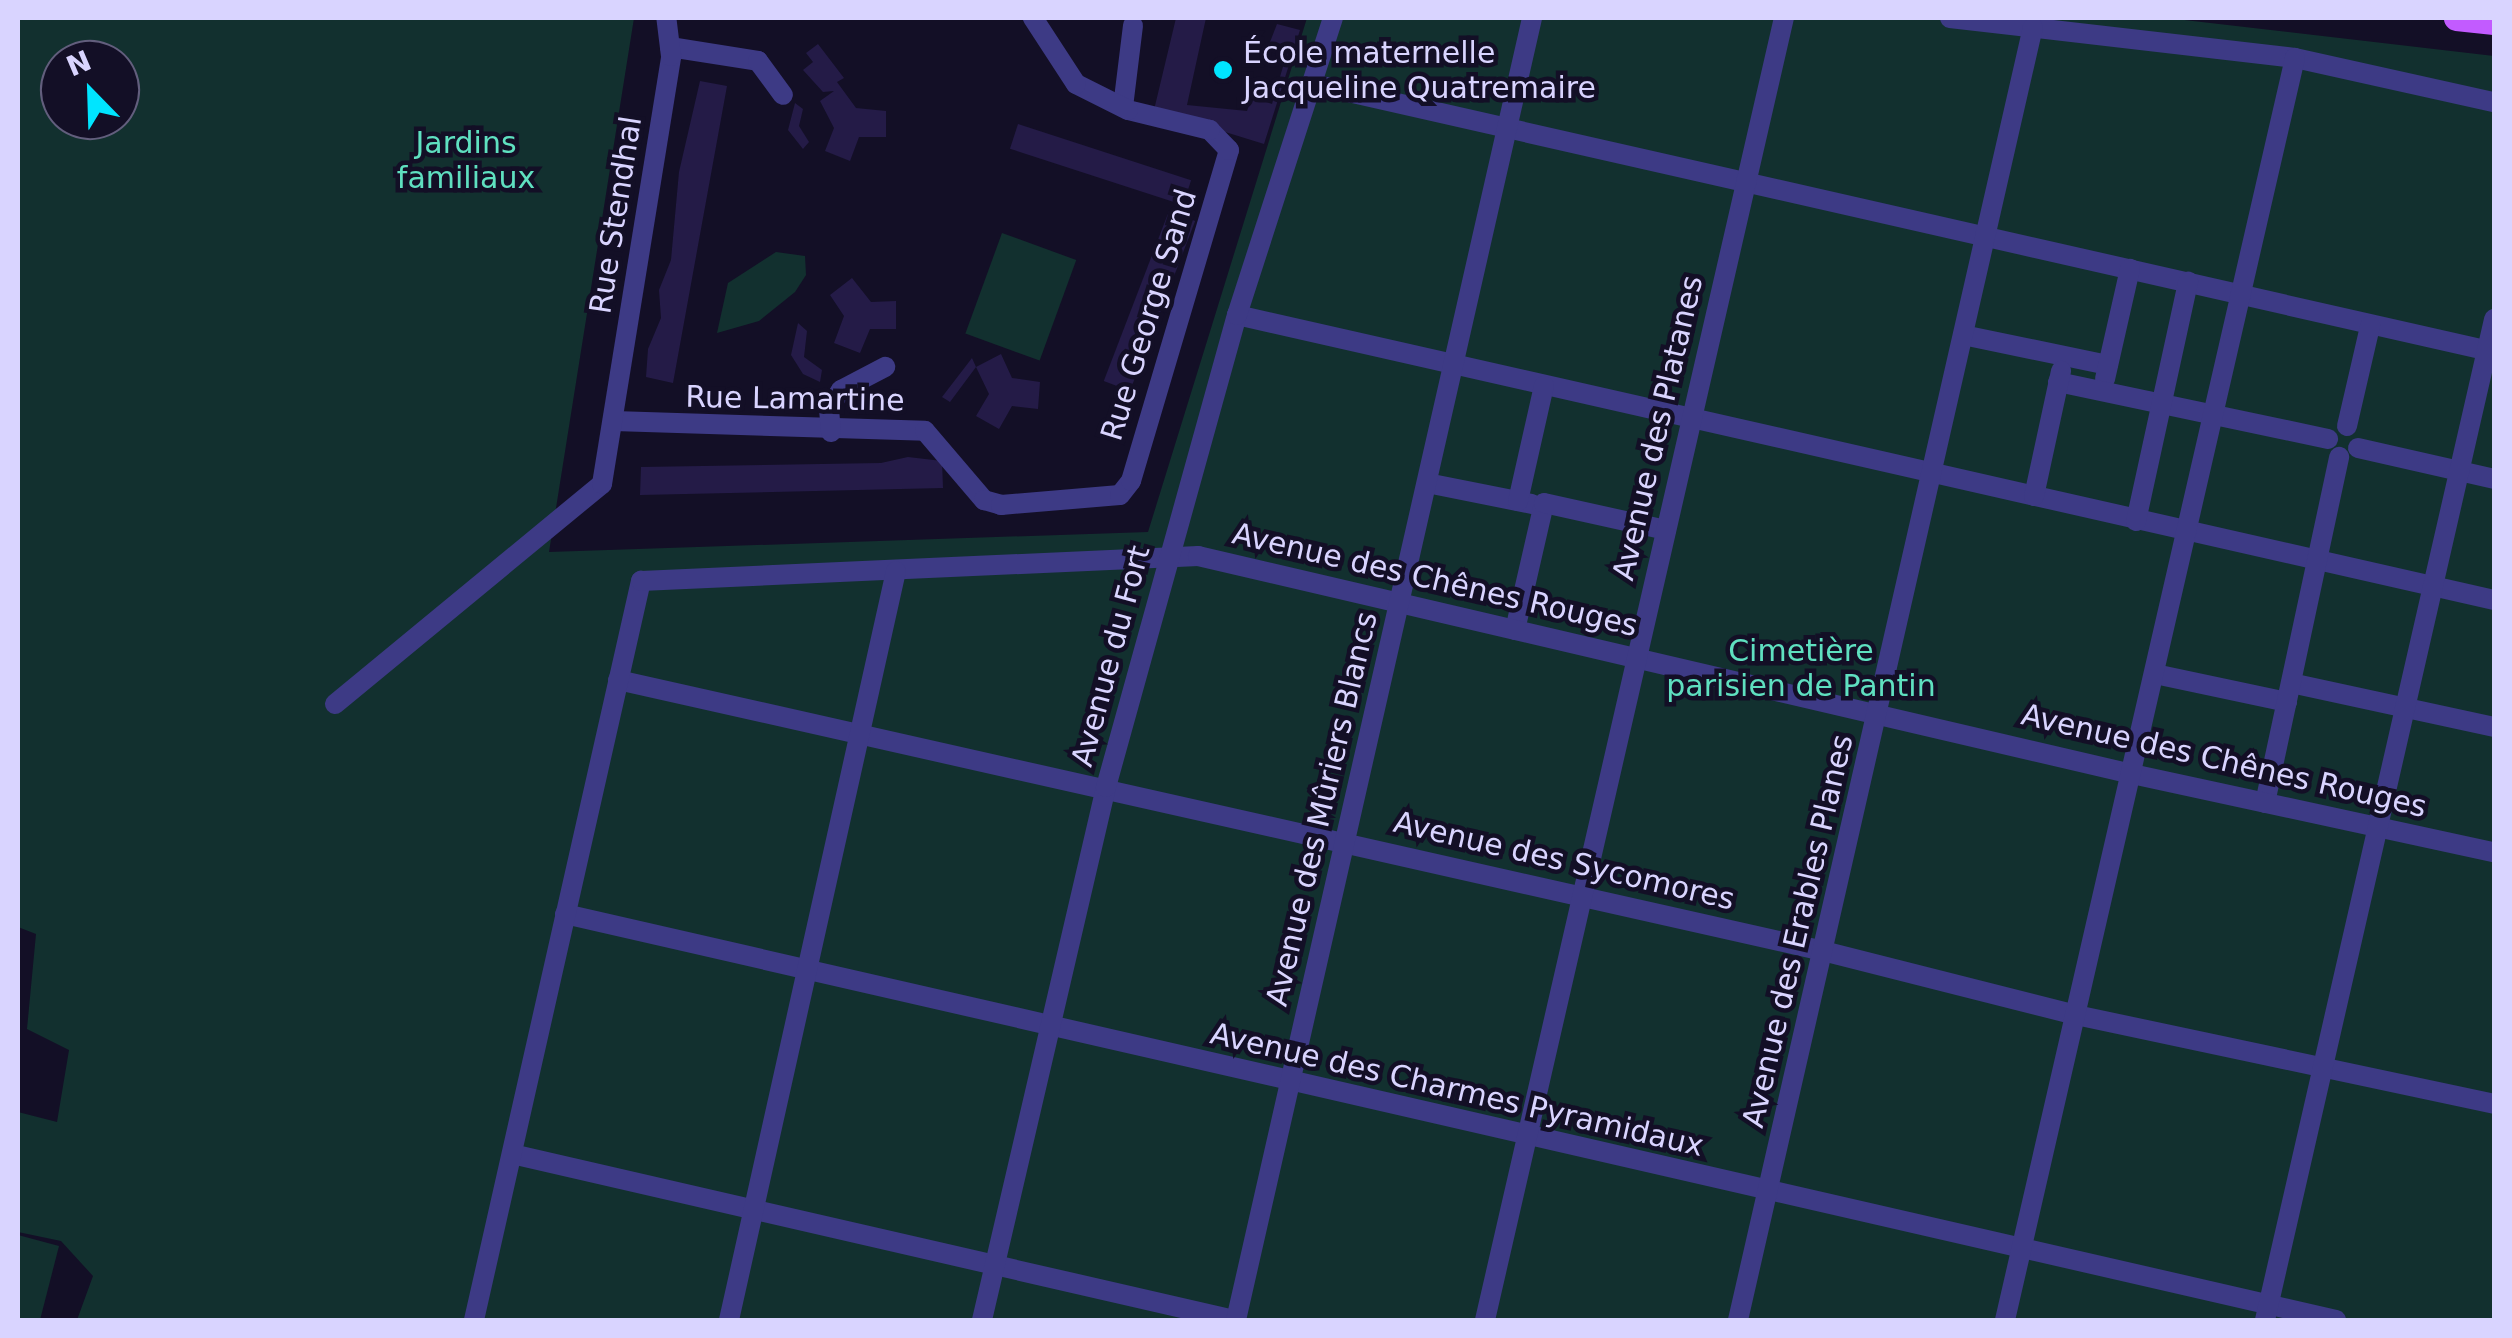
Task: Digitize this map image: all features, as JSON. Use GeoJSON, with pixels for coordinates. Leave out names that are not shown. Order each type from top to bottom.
{"type":"FeatureCollection","features":[{"type":"Feature","properties":{"kind":"main road"},"geometry":{"type":"LineString","coordinates":[[2456,18],[2494,22]]}},
{"type":"Feature","properties":{"kind":"street","name":"Rue Stendhal"},"geometry":{"type":"LineString","coordinates":[[335,704],[602,484],[670,47],[666,18]]}},
{"type":"Feature","properties":{"kind":"street"},"geometry":{"type":"LineString","coordinates":[[1033,18],[1076,84],[1123,107],[1133,26]]}},
{"type":"Feature","properties":{"kind":"street","name":"Avenue du Fort"},"geometry":{"type":"LineString","coordinates":[[982,1320],[1106,787],[1236,315],[1333,18]]}},
{"type":"Feature","properties":{"kind":"street","name":"Avenue des Mûriers Blancs"},"geometry":{"type":"LineString","coordinates":[[1235,1320],[1348,842],[1532,18]]}},
{"type":"Feature","properties":{"kind":"street","name":"Avenue des Platanes"},"geometry":{"type":"LineString","coordinates":[[1485,1320],[1784,18]]}},
{"type":"Feature","properties":{"kind":"street"},"geometry":{"type":"LineString","coordinates":[[1950,18],[2295,58],[2494,102]]}},
{"type":"Feature","properties":{"kind":"street","name":"Avenue des Erables Planes"},"geometry":{"type":"LineString","coordinates":[[1738,1320],[2033,28]]}},
{"type":"Feature","properties":{"kind":"street"},"geometry":{"type":"LineString","coordinates":[[670,47],[758,61],[783,95]]}},
{"type":"Feature","properties":{"kind":"street"},"geometry":{"type":"LineString","coordinates":[[2005,1320],[2295,58]]}},
{"type":"Feature","properties":{"kind":"street"},"geometry":{"type":"LineString","coordinates":[[1313,84],[2491,351]]}},
{"type":"Feature","properties":{"kind":"street","name":"Rue George Sand"},"geometry":{"type":"LineString","coordinates":[[1120,495],[1130,481],[1229,150],[1210,130],[1123,107]]}},
{"type":"Feature","properties":{"kind":"street"},"geometry":{"type":"LineString","coordinates":[[2102,392],[2130,269]]}},
{"type":"Feature","properties":{"kind":"street"},"geometry":{"type":"LineString","coordinates":[[2136,521],[2188,282]]}},
{"type":"Feature","properties":{"kind":"street"},"geometry":{"type":"LineString","coordinates":[[1236,315],[2494,600]]}},
{"type":"Feature","properties":{"kind":"street"},"geometry":{"type":"LineString","coordinates":[[2267,1313],[2410,707],[2491,351],[2494,319]]}},
{"type":"Feature","properties":{"kind":"street"},"geometry":{"type":"LineString","coordinates":[[2265,803],[2342,448],[2356,432],[2347,426],[2370,326]]}},
{"type":"Feature","properties":{"kind":"street"},"geometry":{"type":"LineString","coordinates":[[1962,334],[2108,365]]}},
{"type":"Feature","properties":{"kind":"street"},"geometry":{"type":"LineString","coordinates":[[2034,496],[2064,356]]}},
{"type":"Feature","properties":{"kind":"street"},"geometry":{"type":"LineString","coordinates":[[831,432],[829,408],[841,390],[885,367]]}},
{"type":"Feature","properties":{"kind":"street"},"geometry":{"type":"LineString","coordinates":[[2058,382],[2494,479]]}},
{"type":"Feature","properties":{"kind":"street"},"geometry":{"type":"LineString","coordinates":[[1518,501],[1544,386]]}},
{"type":"Feature","properties":{"kind":"street","name":"Rue Lamartine"},"geometry":{"type":"LineString","coordinates":[[614,422],[831,432],[925,430],[984,500],[1002,504],[1120,495]]}},
{"type":"Feature","properties":{"kind":"street"},"geometry":{"type":"LineString","coordinates":[[1427,483],[1666,530]]}},
{"type":"Feature","properties":{"kind":"street"},"geometry":{"type":"LineString","coordinates":[[1515,630],[1544,506]]}},
{"type":"Feature","properties":{"kind":"street","name":"Avenue des Chênes Rouges"},"geometry":{"type":"LineString","coordinates":[[618,680],[640,581],[1198,556],[2132,774],[2494,852]]}},
{"type":"Feature","properties":{"kind":"street"},"geometry":{"type":"LineString","coordinates":[[729,1320],[896,570]]}},
{"type":"Feature","properties":{"kind":"street"},"geometry":{"type":"LineString","coordinates":[[2154,674],[2410,707],[2494,727]]}},
{"type":"Feature","properties":{"kind":"street"},"geometry":{"type":"LineString","coordinates":[[474,1320],[618,680]]}},
{"type":"Feature","properties":{"kind":"street","name":"Avenue des Sycomores"},"geometry":{"type":"LineString","coordinates":[[618,680],[1823,951],[2076,1015],[2494,1104]]}},
{"type":"Feature","properties":{"kind":"street","name":"Avenue des Charmes Pyramidaux"},"geometry":{"type":"LineString","coordinates":[[566,914],[1768,1194],[2020,1248],[2267,1313],[2336,1320]]}},
{"type":"Feature","properties":{"kind":"street"},"geometry":{"type":"LineString","coordinates":[[512,1154],[1235,1320]]}},
{"type":"Feature","properties":{"kind":"green space","name":"Cimetière parisien de Pantin"},"geometry":{"type":"Polygon","coordinates":[[[18,18],[634,18],[549,552],[1148,532],[1307,18],[2167,18],[2494,56],[2494,1320],[77,1320],[93,1276],[61,1241],[18,1232],[18,1112],[57,1122],[69,1050],[27,1029],[36,934],[18,927],[18,18]]]}},
{"type":"Feature","properties":{"kind":"green space"},"geometry":{"type":"Polygon","coordinates":[[[1002,233],[1076,260],[1040,361],[965,334],[1002,233]]]}},
{"type":"Feature","properties":{"kind":"green space"},"geometry":{"type":"Polygon","coordinates":[[[776,252],[805,256],[806,275],[795,292],[759,321],[717,333],[728,283],[776,252]]]}},
{"type":"Feature","properties":{"kind":"green space"},"geometry":{"type":"Polygon","coordinates":[[[18,1235],[59,1246],[40,1320],[18,1320],[18,1235]]]}},
{"type":"Feature","properties":{"kind":"building"},"geometry":{"type":"Polygon","coordinates":[[[1176,18],[1206,18],[1187,105],[1247,111],[1252,97],[1272,104],[1287,53],[1268,47],[1277,24],[1300,30],[1264,144],[1154,110],[1176,18]]]}},
{"type":"Feature","properties":{"kind":"building"},"geometry":{"type":"Polygon","coordinates":[[[818,44],[844,78],[837,82],[856,108],[886,111],[886,137],[859,137],[850,161],[825,151],[834,128],[820,101],[834,91],[823,92],[803,70],[813,62],[806,53],[818,44]]]}},
{"type":"Feature","properties":{"kind":"building"},"geometry":{"type":"Polygon","coordinates":[[[700,81],[727,86],[673,383],[646,377],[648,349],[661,318],[659,290],[671,260],[679,172],[700,81]]]}},
{"type":"Feature","properties":{"kind":"building"},"geometry":{"type":"Polygon","coordinates":[[[795,103],[803,109],[799,126],[809,142],[803,149],[788,130],[795,103]]]}},
{"type":"Feature","properties":{"kind":"building"},"geometry":{"type":"Polygon","coordinates":[[[1018,124],[1191,180],[1183,205],[1010,149],[1018,124]]]}},
{"type":"Feature","properties":{"kind":"building"},"geometry":{"type":"Polygon","coordinates":[[[1169,211],[1195,221],[1130,391],[1104,381],[1169,211]]]}},
{"type":"Feature","properties":{"kind":"building"},"geometry":{"type":"Polygon","coordinates":[[[852,278],[871,302],[896,301],[896,329],[870,329],[860,353],[834,343],[844,316],[830,295],[852,278]]]}},
{"type":"Feature","properties":{"kind":"building"},"geometry":{"type":"Polygon","coordinates":[[[798,323],[807,331],[804,357],[822,370],[820,382],[803,374],[791,355],[798,323]]]}},
{"type":"Feature","properties":{"kind":"building"},"geometry":{"type":"Polygon","coordinates":[[[1001,354],[1012,378],[1040,382],[1038,409],[1012,406],[999,429],[976,416],[989,394],[976,367],[1001,354]]]}},
{"type":"Feature","properties":{"kind":"building"},"geometry":{"type":"Polygon","coordinates":[[[972,358],[976,367],[950,402],[942,397],[972,358]]]}},
{"type":"Feature","properties":{"kind":"building"},"geometry":{"type":"Polygon","coordinates":[[[908,457],[942,461],[943,488],[640,495],[641,467],[881,463],[908,457]]]}},
{"type":"Feature","properties":{"kind":"place","name":"École maternelle Jacqueline Quatremaire"},"geometry":{"type":"Point","coordinates":[1223,70]}},
{"type":"Feature","properties":{"kind":"park label","name":"Jardins familiaux"},"geometry":{"type":"Point","coordinates":[466,160]}}]}
